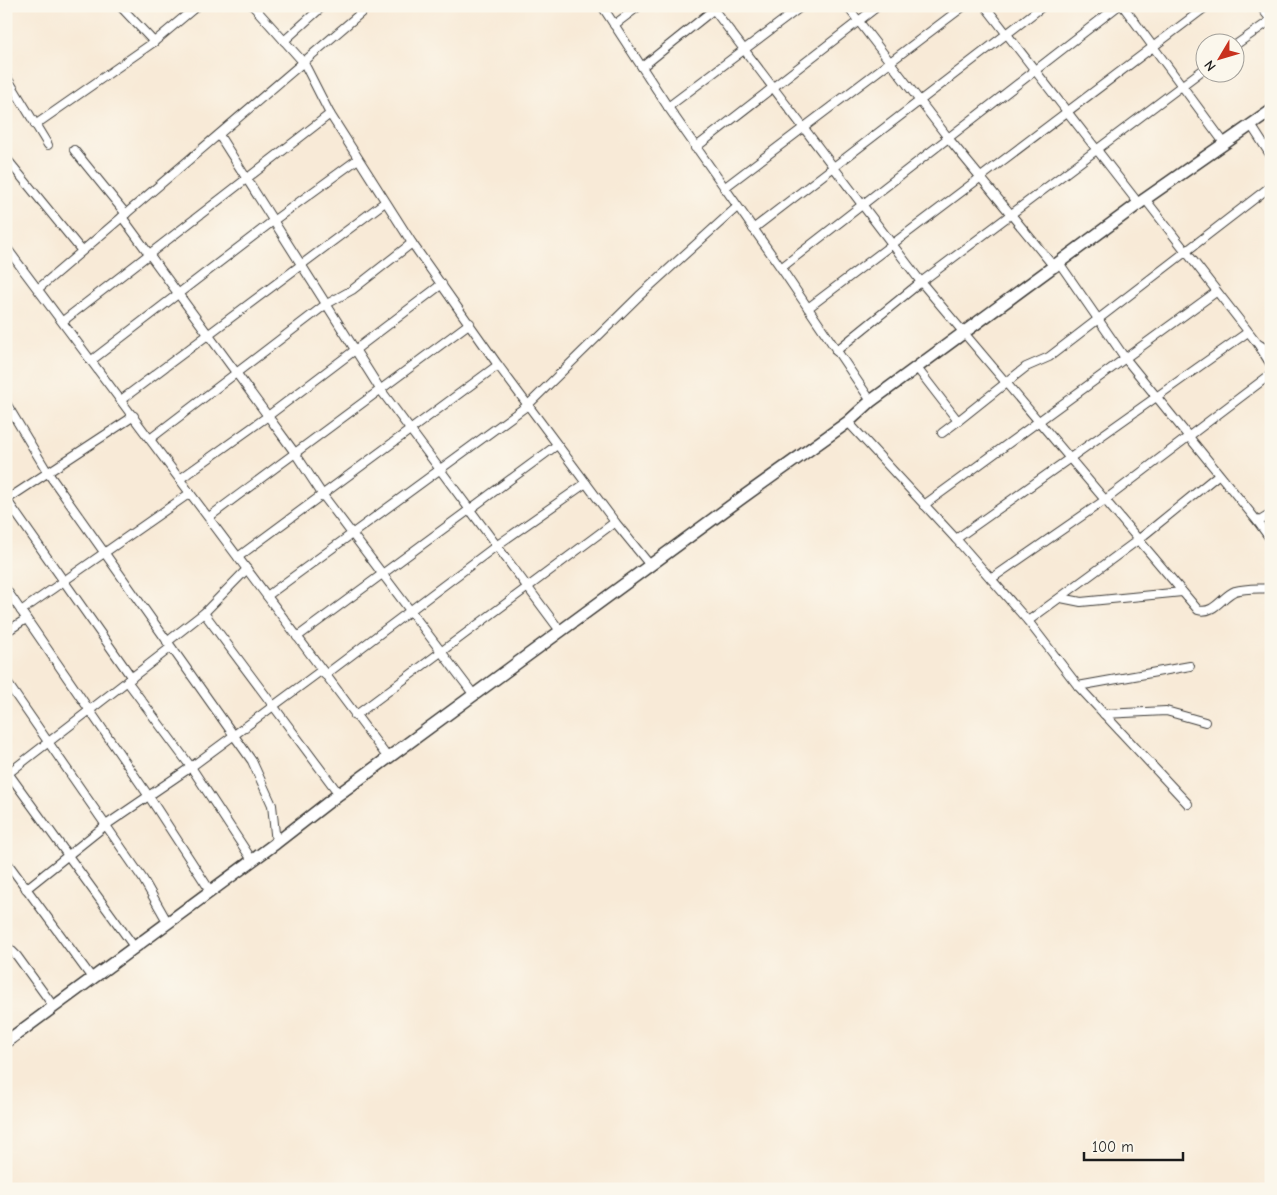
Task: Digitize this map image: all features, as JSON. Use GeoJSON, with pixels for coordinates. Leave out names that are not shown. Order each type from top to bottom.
{"type":"FeatureCollection","features":[{"type":"Feature","properties":{"kind":"street"},"geometry":{"type":"LineString","coordinates":[[120,6],[154,42]]}},
{"type":"Feature","properties":{"kind":"street"},"geometry":{"type":"LineString","coordinates":[[35,125],[154,42],[197,6]]}},
{"type":"Feature","properties":{"kind":"street"},"geometry":{"type":"LineString","coordinates":[[253,6],[304,63],[330,114],[412,243],[557,445],[650,565]]}},
{"type":"Feature","properties":{"kind":"street"},"geometry":{"type":"LineString","coordinates":[[284,41],[323,6]]}},
{"type":"Feature","properties":{"kind":"street"},"geometry":{"type":"LineString","coordinates":[[39,288],[369,6]]}},
{"type":"Feature","properties":{"kind":"street"},"geometry":{"type":"LineString","coordinates":[[602,6],[695,148],[781,268],[871,401]]}},
{"type":"Feature","properties":{"kind":"street"},"geometry":{"type":"LineString","coordinates":[[614,25],[639,6]]}},
{"type":"Feature","properties":{"kind":"street"},"geometry":{"type":"LineString","coordinates":[[668,107],[802,6]]}},
{"type":"Feature","properties":{"kind":"street"},"geometry":{"type":"LineString","coordinates":[[847,6],[949,139],[1010,214],[1058,266],[1125,358],[1271,540]]}},
{"type":"Feature","properties":{"kind":"street"},"geometry":{"type":"LineString","coordinates":[[695,148],[772,86],[878,6]]}},
{"type":"Feature","properties":{"kind":"street"},"geometry":{"type":"LineString","coordinates":[[724,188],[964,6]]}},
{"type":"Feature","properties":{"kind":"street"},"geometry":{"type":"LineString","coordinates":[[985,6],[1096,151],[1186,251],[1258,344],[1271,366]]}},
{"type":"Feature","properties":{"kind":"street"},"geometry":{"type":"LineString","coordinates":[[753,229],[921,102],[1043,6]]}},
{"type":"Feature","properties":{"kind":"street"},"geometry":{"type":"LineString","coordinates":[[781,268],[1118,6]]}},
{"type":"Feature","properties":{"kind":"street"},"geometry":{"type":"LineString","coordinates":[[1123,6],[1225,144]]}},
{"type":"Feature","properties":{"kind":"street"},"geometry":{"type":"LineString","coordinates":[[808,308],[892,242],[1207,6]]}},
{"type":"Feature","properties":{"kind":"street"},"geometry":{"type":"LineString","coordinates":[[1244,39],[1271,20],[1260,6]]}},
{"type":"Feature","properties":{"kind":"street"},"geometry":{"type":"LineString","coordinates":[[642,67],[714,7],[921,282],[1198,610],[1203,612],[1214,607],[1236,591],[1271,588]]}},
{"type":"Feature","properties":{"kind":"street"},"geometry":{"type":"LineString","coordinates":[[6,76],[48,145]]}},
{"type":"Feature","properties":{"kind":"street"},"geometry":{"type":"LineString","coordinates":[[836,351],[921,282],[1194,76]]}},
{"type":"Feature","properties":{"kind":"street"},"geometry":{"type":"LineString","coordinates":[[8,1038],[211,892],[339,794],[848,422],[871,401],[1058,266],[1142,202],[1271,111]]}},
{"type":"Feature","properties":{"kind":"street"},"geometry":{"type":"LineString","coordinates":[[63,321],[330,114]]}},
{"type":"Feature","properties":{"kind":"street"},"geometry":{"type":"LineString","coordinates":[[1251,126],[1271,156]]}},
{"type":"Feature","properties":{"kind":"street"},"geometry":{"type":"LineString","coordinates":[[218,135],[247,178],[299,265],[380,389],[561,632]]}},
{"type":"Feature","properties":{"kind":"street"},"geometry":{"type":"LineString","coordinates":[[74,150],[124,216],[150,255],[295,453],[322,494],[474,695]]}},
{"type":"Feature","properties":{"kind":"street"},"geometry":{"type":"LineString","coordinates":[[6,158],[82,251]]}},
{"type":"Feature","properties":{"kind":"street"},"geometry":{"type":"LineString","coordinates":[[92,360],[273,221],[358,160]]}},
{"type":"Feature","properties":{"kind":"street"},"geometry":{"type":"LineString","coordinates":[[942,433],[1026,367],[1049,357],[1271,186]]}},
{"type":"Feature","properties":{"kind":"street"},"geometry":{"type":"LineString","coordinates":[[122,400],[385,202]]}},
{"type":"Feature","properties":{"kind":"street"},"geometry":{"type":"LineString","coordinates":[[267,596],[528,405],[639,296],[737,207]]}},
{"type":"Feature","properties":{"kind":"street"},"geometry":{"type":"LineString","coordinates":[[150,439],[325,305],[352,290],[412,243]]}},
{"type":"Feature","properties":{"kind":"street"},"geometry":{"type":"LineString","coordinates":[[6,247],[39,288],[388,758]]}},
{"type":"Feature","properties":{"kind":"street"},"geometry":{"type":"LineString","coordinates":[[180,479],[268,416],[442,284]]}},
{"type":"Feature","properties":{"kind":"street"},"geometry":{"type":"LineString","coordinates":[[924,506],[1216,292]]}},
{"type":"Feature","properties":{"kind":"street"},"geometry":{"type":"LineString","coordinates":[[209,517],[470,323]]}},
{"type":"Feature","properties":{"kind":"street"},"geometry":{"type":"LineString","coordinates":[[956,539],[1248,332]]}},
{"type":"Feature","properties":{"kind":"street"},"geometry":{"type":"LineString","coordinates":[[1258,344],[1271,352]]}},
{"type":"Feature","properties":{"kind":"street"},"geometry":{"type":"LineString","coordinates":[[238,557],[498,365]]}},
{"type":"Feature","properties":{"kind":"street"},"geometry":{"type":"LineString","coordinates":[[917,368],[958,421]]}},
{"type":"Feature","properties":{"kind":"street"},"geometry":{"type":"LineString","coordinates":[[991,579],[1105,500],[1271,374]]}},
{"type":"Feature","properties":{"kind":"street"},"geometry":{"type":"LineString","coordinates":[[6,403],[48,473],[106,552],[169,645],[252,761],[272,805],[276,843]]}},
{"type":"Feature","properties":{"kind":"street"},"geometry":{"type":"LineString","coordinates":[[134,416],[6,499],[63,580],[129,680],[191,767],[252,860]]}},
{"type":"Feature","properties":{"kind":"street"},"geometry":{"type":"LineString","coordinates":[[848,422],[956,539],[1028,621],[1078,686],[1188,804]]}},
{"type":"Feature","properties":{"kind":"street"},"geometry":{"type":"LineString","coordinates":[[297,637],[382,572],[557,445]]}},
{"type":"Feature","properties":{"kind":"street"},"geometry":{"type":"LineString","coordinates":[[1028,621],[1138,540],[1218,475]]}},
{"type":"Feature","properties":{"kind":"street"},"geometry":{"type":"LineString","coordinates":[[26,888],[148,795],[191,767],[273,706],[324,673],[411,611],[496,546],[586,483]]}},
{"type":"Feature","properties":{"kind":"street"},"geometry":{"type":"LineString","coordinates":[[21,611],[190,493]]}},
{"type":"Feature","properties":{"kind":"street"},"geometry":{"type":"LineString","coordinates":[[1258,522],[1271,514]]}},
{"type":"Feature","properties":{"kind":"street"},"geometry":{"type":"LineString","coordinates":[[355,716],[615,522]]}},
{"type":"Feature","properties":{"kind":"street"},"geometry":{"type":"LineString","coordinates":[[135,948],[7,773],[129,680],[204,613],[247,569]]}},
{"type":"Feature","properties":{"kind":"street"},"geometry":{"type":"LineString","coordinates":[[6,589],[148,795],[211,892]]}},
{"type":"Feature","properties":{"kind":"street"},"geometry":{"type":"LineString","coordinates":[[1061,598],[1081,602],[1182,592]]}},
{"type":"Feature","properties":{"kind":"street"},"geometry":{"type":"LineString","coordinates":[[204,613],[339,794]]}},
{"type":"Feature","properties":{"kind":"street"},"geometry":{"type":"LineString","coordinates":[[6,632],[26,619]]}},
{"type":"Feature","properties":{"kind":"street"},"geometry":{"type":"LineString","coordinates":[[1078,686],[1190,666]]}},
{"type":"Feature","properties":{"kind":"street"},"geometry":{"type":"LineString","coordinates":[[6,681],[47,743],[143,879],[168,923]]}},
{"type":"Feature","properties":{"kind":"street"},"geometry":{"type":"LineString","coordinates":[[1104,714],[1166,711],[1205,722]]}},
{"type":"Feature","properties":{"kind":"street"},"geometry":{"type":"LineString","coordinates":[[6,861],[92,978]]}},
{"type":"Feature","properties":{"kind":"street"},"geometry":{"type":"LineString","coordinates":[[6,946],[17,956],[54,1006]]}}]}
